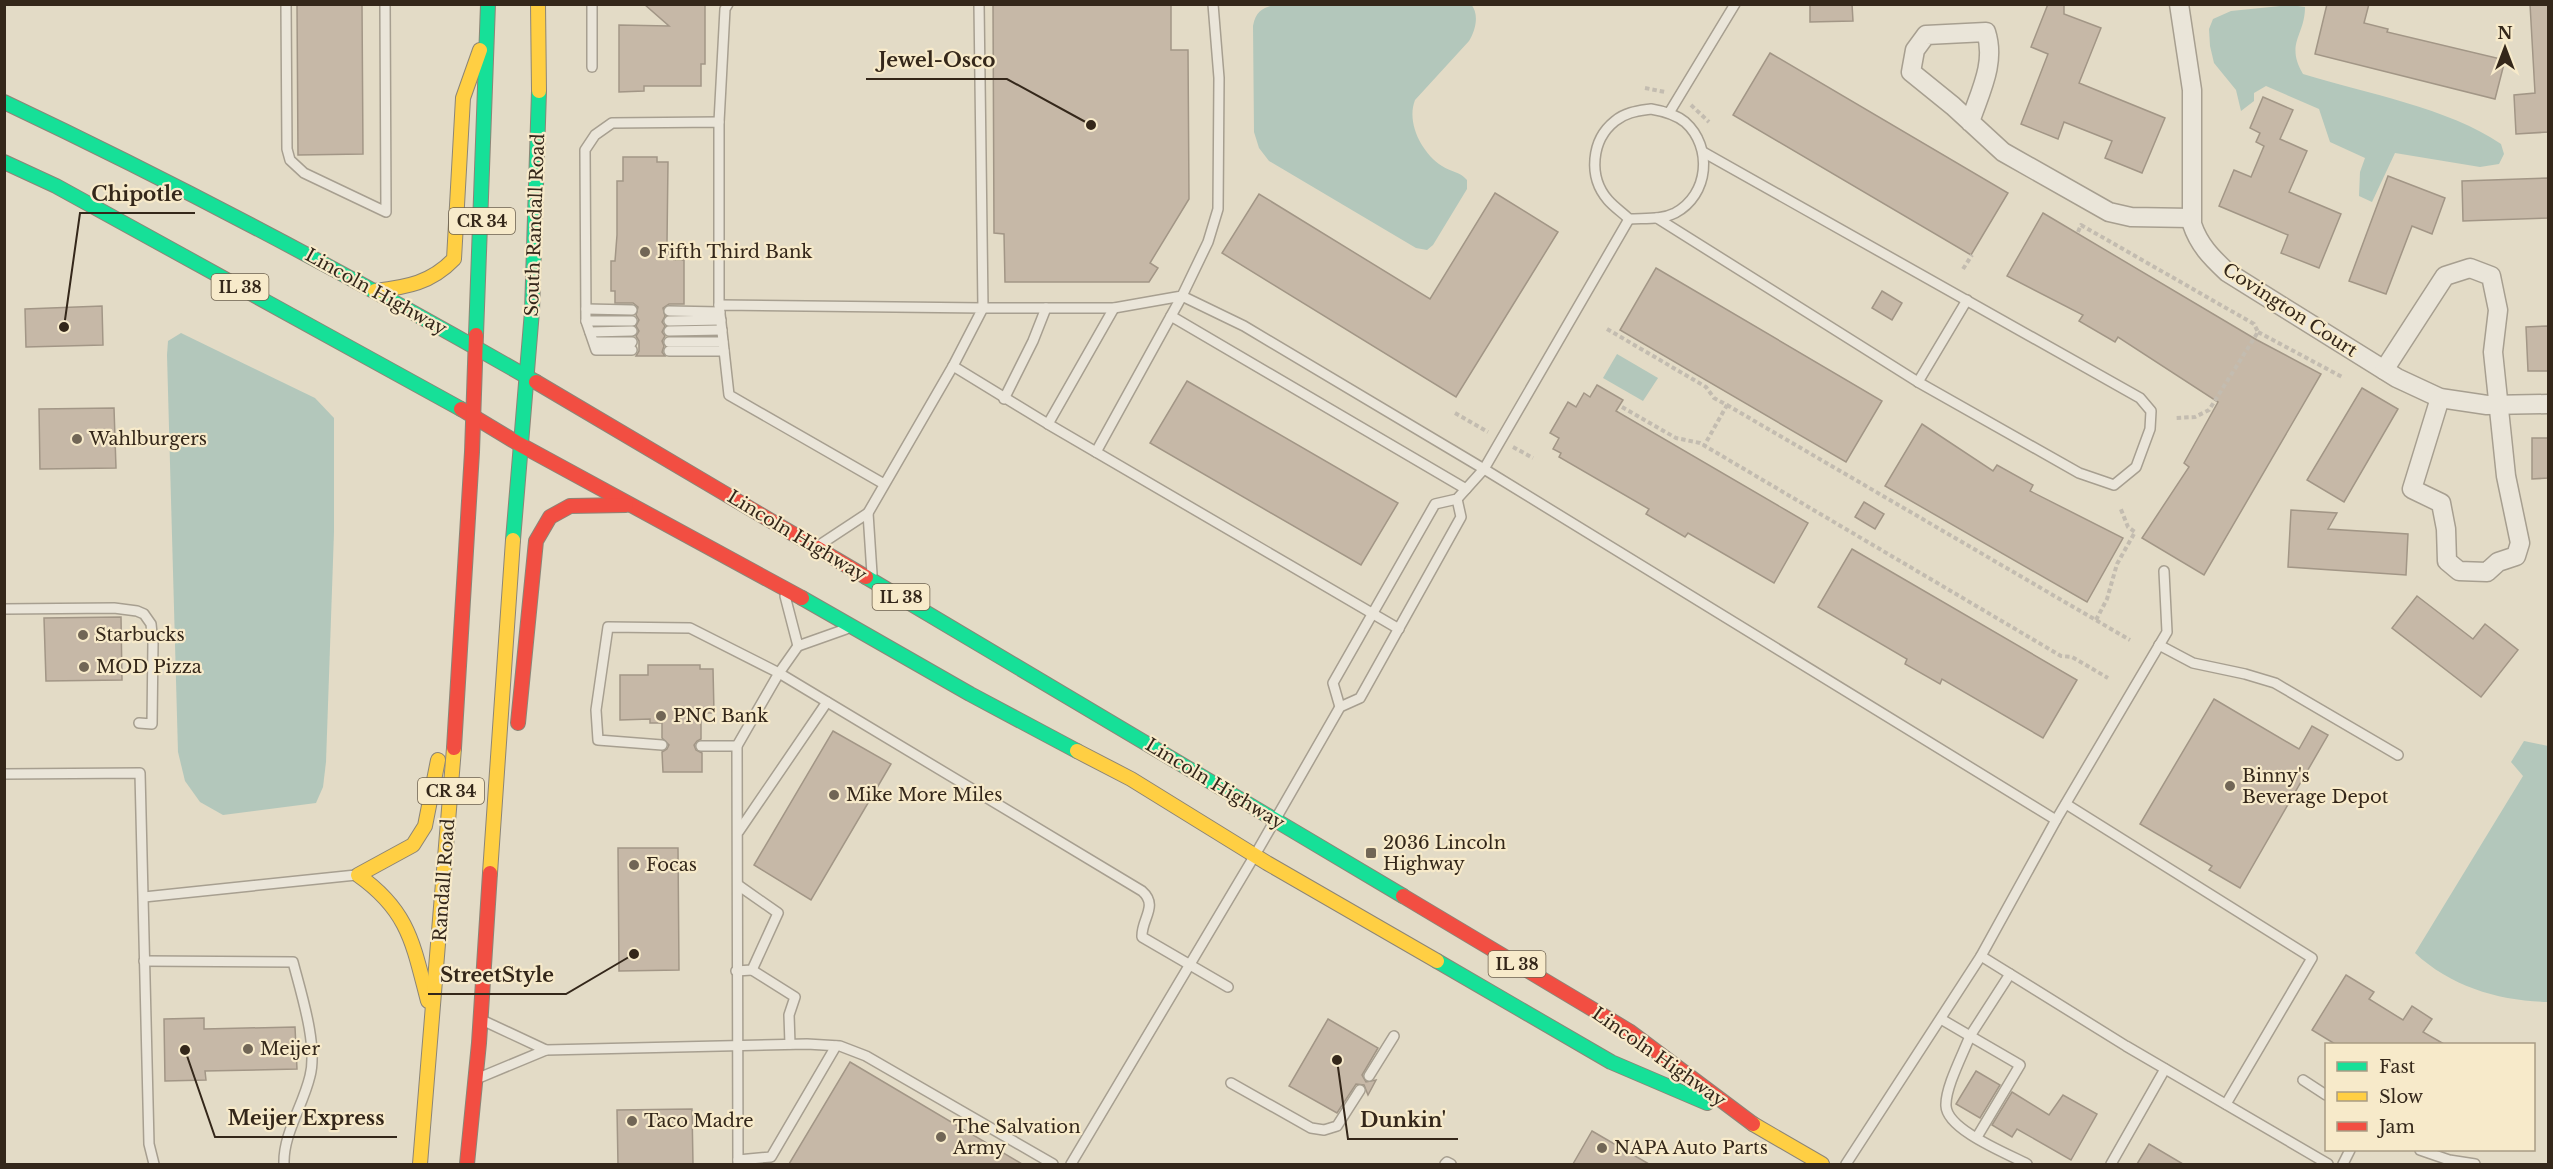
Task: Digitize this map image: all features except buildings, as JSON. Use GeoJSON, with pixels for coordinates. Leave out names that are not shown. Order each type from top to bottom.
{"type":"FeatureCollection","features":[{"type":"Feature","properties":{"kind":"main road","name":"CR 34"},"geometry":{"type":"LineString","coordinates":[[474,416],[488,4]]}},
{"type":"Feature","properties":{"kind":"main road","name":"South Randall Road"},"geometry":{"type":"LineString","coordinates":[[519,444],[532,311],[539,132],[538,4]]}},
{"type":"Feature","properties":{"kind":"main road"},"geometry":{"type":"LineString","coordinates":[[375,291],[423,284],[442,274],[454,259],[463,98],[488,25]]}},
{"type":"Feature","properties":{"kind":"main road","name":"Lincoln Highway"},"geometry":{"type":"LineString","coordinates":[[4,102],[100,146],[274,235],[526,375],[1629,1031],[1750,1122],[1822,1164]]}},
{"type":"Feature","properties":{"kind":"main road","name":"Lincoln Highway"},"geometry":{"type":"LineString","coordinates":[[4,162],[56,186],[474,416],[519,444],[783,588],[970,694],[1131,779],[1255,855],[1611,1062],[1750,1122]]}},
{"type":"Feature","properties":{"kind":"main road","name":"Randall Road"},"geometry":{"type":"LineString","coordinates":[[420,1164],[433,1021],[474,416]]}},
{"type":"Feature","properties":{"kind":"main road","name":"CR 34"},"geometry":{"type":"LineString","coordinates":[[467,1164],[476,1079],[519,444]]}},
{"type":"Feature","properties":{"kind":"main road"},"geometry":{"type":"LineString","coordinates":[[494,806],[518,722],[536,541],[550,517],[570,506],[631,506]]}},
{"type":"Feature","properties":{"kind":"main road"},"geometry":{"type":"LineString","coordinates":[[358,875],[413,844],[425,826],[459,658]]}},
{"type":"Feature","properties":{"kind":"main road"},"geometry":{"type":"LineString","coordinates":[[358,875],[380,888],[398,909],[411,938],[433,1021]]}},
{"type":"Feature","properties":{"kind":"street","name":"Covington Court"},"geometry":{"type":"LineString","coordinates":[[2179,4],[2192,90],[2192,218],[2198,241],[2227,272],[2384,370],[2440,398],[2499,405],[2548,404]]}},
{"type":"Feature","properties":{"kind":"street"},"geometry":{"type":"LineString","coordinates":[[1970,122],[1989,66],[1990,47],[1986,32],[1926,35],[1914,50],[1911,72],[2003,152],[2109,212],[2131,217],[2192,218]]}},
{"type":"Feature","properties":{"kind":"street"},"geometry":{"type":"LineString","coordinates":[[2384,370],[2445,276],[2470,268],[2491,276],[2498,310],[2493,352],[2506,476],[2520,543],[2516,556],[2498,562],[2487,572],[2459,571],[2447,561],[2446,529],[2441,503],[2412,489],[2440,398]]}},
{"type":"Feature","properties":{"kind":"lane"},"geometry":{"type":"LineString","coordinates":[[285,4],[287,149],[290,160],[304,173],[386,212],[385,4]]}},
{"type":"Feature","properties":{"kind":"lane"},"geometry":{"type":"LineString","coordinates":[[592,4],[592,67]]}},
{"type":"Feature","properties":{"kind":"lane"},"geometry":{"type":"LineString","coordinates":[[728,4],[725,9],[719,122],[721,317],[729,395],[884,484]]}},
{"type":"Feature","properties":{"kind":"lane"},"geometry":{"type":"LineString","coordinates":[[817,547],[868,513],[953,366],[983,308],[979,4]]}},
{"type":"Feature","properties":{"kind":"lane"},"geometry":{"type":"LineString","coordinates":[[1096,452],[1182,296],[1208,242],[1218,209],[1219,78],[1214,4]]}},
{"type":"Feature","properties":{"kind":"lane"},"geometry":{"type":"LineString","coordinates":[[1669,112],[1735,4]]}},
{"type":"Feature","properties":{"kind":"lane"},"geometry":{"type":"LineString","coordinates":[[1651,109],[1669,112],[1684,121],[1696,135],[1703,152],[1704,170],[1699,187],[1689,202],[1675,213],[1657,218],[1629,219],[1608,201],[1599,185],[1594,168],[1596,150],[1604,133],[1616,120],[1633,111],[1651,109]]}},
{"type":"Feature","properties":{"kind":"lane"},"geometry":{"type":"LineString","coordinates":[[632,346],[595,346],[586,321],[585,150],[595,135],[612,123],[719,122]]}},
{"type":"Feature","properties":{"kind":"lane"},"geometry":{"type":"LineString","coordinates":[[1657,218],[1918,382],[2079,473],[2114,485],[2136,467],[2150,429],[2151,411],[2140,398],[1703,152]]}},
{"type":"Feature","properties":{"kind":"lane"},"geometry":{"type":"LineString","coordinates":[[1340,707],[1333,683],[1435,504],[1457,499],[1484,469],[1629,219]]}},
{"type":"Feature","properties":{"kind":"lane"},"geometry":{"type":"LineString","coordinates":[[721,317],[669,321],[721,317],[983,308],[1114,308],[1182,296],[1244,326],[1484,469],[2056,820]]}},
{"type":"Feature","properties":{"kind":"lane"},"geometry":{"type":"LineString","coordinates":[[1918,382],[1967,300]]}},
{"type":"Feature","properties":{"kind":"lane"},"geometry":{"type":"LineString","coordinates":[[1004,399],[1033,341],[1046,308]]}},
{"type":"Feature","properties":{"kind":"lane"},"geometry":{"type":"LineString","coordinates":[[1048,424],[1114,308]]}},
{"type":"Feature","properties":{"kind":"lane"},"geometry":{"type":"LineString","coordinates":[[586,309],[632,310]]}},
{"type":"Feature","properties":{"kind":"lane"},"geometry":{"type":"LineString","coordinates":[[1171,316],[1466,489]]}},
{"type":"Feature","properties":{"kind":"lane"},"geometry":{"type":"LineString","coordinates":[[586,321],[632,326],[590,332]]}},
{"type":"Feature","properties":{"kind":"lane"},"geometry":{"type":"LineString","coordinates":[[669,346],[724,347]]}},
{"type":"Feature","properties":{"kind":"lane"},"geometry":{"type":"LineString","coordinates":[[953,366],[1004,399],[1399,629]]}},
{"type":"Feature","properties":{"kind":"lane"},"geometry":{"type":"LineString","coordinates":[[1071,1164],[1255,855],[1340,707],[1360,698],[1461,518],[1457,499]]}},
{"type":"Feature","properties":{"kind":"lane"},"geometry":{"type":"LineString","coordinates":[[868,513],[872,580]]}},
{"type":"Feature","properties":{"kind":"lane"},"geometry":{"type":"LineString","coordinates":[[1846,1164],[1981,957],[2056,820],[2167,632],[2164,571]]}},
{"type":"Feature","properties":{"kind":"lane"},"geometry":{"type":"LineString","coordinates":[[783,588],[798,646]]}},
{"type":"Feature","properties":{"kind":"lane"},"geometry":{"type":"LineString","coordinates":[[4,609],[114,608],[137,610],[144,614],[151,624],[153,643],[152,724],[139,723]]}},
{"type":"Feature","properties":{"kind":"lane"},"geometry":{"type":"LineString","coordinates":[[662,745],[598,740],[596,710],[608,627],[690,628],[779,673],[1142,891],[1149,899],[1150,908],[1141,929],[1142,937],[1228,987]]}},
{"type":"Feature","properties":{"kind":"lane"},"geometry":{"type":"LineString","coordinates":[[836,1046],[771,1157],[738,1162],[737,746],[779,673],[798,646],[851,627]]}},
{"type":"Feature","properties":{"kind":"lane"},"geometry":{"type":"LineString","coordinates":[[2159,645],[2193,663],[2275,683],[2398,755]]}},
{"type":"Feature","properties":{"kind":"lane"},"geometry":{"type":"LineString","coordinates":[[738,832],[826,702]]}},
{"type":"Feature","properties":{"kind":"lane"},"geometry":{"type":"LineString","coordinates":[[702,746],[737,746]]}},
{"type":"Feature","properties":{"kind":"lane"},"geometry":{"type":"LineString","coordinates":[[4,774],[140,773],[149,1144],[154,1164]]}},
{"type":"Feature","properties":{"kind":"lane"},"geometry":{"type":"LineString","coordinates":[[2066,804],[2312,958],[2226,1104]]}},
{"type":"Feature","properties":{"kind":"lane"},"geometry":{"type":"LineString","coordinates":[[144,897],[358,875]]}},
{"type":"Feature","properties":{"kind":"lane"},"geometry":{"type":"LineString","coordinates":[[738,885],[778,913],[752,970]]}},
{"type":"Feature","properties":{"kind":"lane"},"geometry":{"type":"LineString","coordinates":[[1981,957],[2165,1069],[2328,1164]]}},
{"type":"Feature","properties":{"kind":"lane"},"geometry":{"type":"LineString","coordinates":[[144,961],[293,962],[310,1028],[311,1074],[284,1151],[284,1164]]}},
{"type":"Feature","properties":{"kind":"lane"},"geometry":{"type":"LineString","coordinates":[[736,971],[752,970],[795,997],[789,1015],[790,1044]]}},
{"type":"Feature","properties":{"kind":"lane"},"geometry":{"type":"LineString","coordinates":[[2010,974],[1970,1036],[1946,1106],[1949,1117],[1958,1127],[2027,1164]]}},
{"type":"Feature","properties":{"kind":"lane"},"geometry":{"type":"LineString","coordinates":[[1941,1018],[2020,1065],[1977,1137]]}},
{"type":"Feature","properties":{"kind":"lane"},"geometry":{"type":"LineString","coordinates":[[480,1019],[546,1050]]}},
{"type":"Feature","properties":{"kind":"lane"},"geometry":{"type":"LineString","coordinates":[[1369,1076],[1395,1036]]}},
{"type":"Feature","properties":{"kind":"lane"},"geometry":{"type":"LineString","coordinates":[[476,1079],[546,1050],[790,1044],[836,1046],[866,1056],[1053,1164]]}},
{"type":"Feature","properties":{"kind":"lane"},"geometry":{"type":"LineString","coordinates":[[2111,1164],[2165,1069]]}},
{"type":"Feature","properties":{"kind":"lane"},"geometry":{"type":"LineString","coordinates":[[2303,1080],[2325,1094]]}},
{"type":"Feature","properties":{"kind":"lane"},"geometry":{"type":"LineString","coordinates":[[1231,1083],[1311,1128],[1324,1130],[1337,1126],[1360,1090]]}},
{"type":"Feature","properties":{"kind":"lane"},"geometry":{"type":"LineString","coordinates":[[2425,1151],[2449,1160],[2475,1164]]}},
{"type":"Feature","properties":{"kind":"lane"},"geometry":{"type":"LineString","coordinates":[[1445,1164],[1447,1162],[1451,1164]]}},
{"type":"Feature","properties":{"kind":"path"},"geometry":{"type":"LineString","coordinates":[[2078,232],[2082,225],[2236,313],[2254,324],[2258,332],[2344,378]]}},
{"type":"Feature","properties":{"kind":"path"},"geometry":{"type":"LineString","coordinates":[[1963,270],[1972,255]]}},
{"type":"Feature","properties":{"kind":"path"},"geometry":{"type":"LineString","coordinates":[[1607,329],[1706,387],[1714,398],[2130,640]]}},
{"type":"Feature","properties":{"kind":"path"},"geometry":{"type":"LineString","coordinates":[[2175,418],[2195,417],[2209,410],[2258,332]]}},
{"type":"Feature","properties":{"kind":"path"},"geometry":{"type":"LineString","coordinates":[[1704,446],[1727,405]]}},
{"type":"Feature","properties":{"kind":"path"},"geometry":{"type":"LineString","coordinates":[[1622,407],[1676,438],[1687,439],[1704,446],[2061,656],[2072,657],[2108,678]]}},
{"type":"Feature","properties":{"kind":"path"},"geometry":{"type":"LineString","coordinates":[[2096,620],[2107,599],[2117,564],[2135,532],[2128,526],[2120,507]]}},
{"type":"Feature","properties":{"kind":"shaded area"},"geometry":{"type":"Polygon","coordinates":[[[1279,4],[1471,4],[1474,8],[1476,23],[1469,41],[1415,100],[1413,109],[1414,128],[1428,153],[1442,166],[1467,180],[1467,189],[1433,245],[1427,250],[1416,248],[1269,161],[1259,148],[1254,132],[1253,26],[1256,16],[1262,10],[1279,4]]]}},
{"type":"Feature","properties":{"kind":"shaded area"},"geometry":{"type":"Polygon","coordinates":[[[2291,5],[2305,7],[2296,47],[2298,63],[2303,74],[2432,111],[2480,131],[2501,144],[2504,154],[2499,164],[2480,167],[2395,153],[2372,202],[2359,196],[2360,172],[2365,158],[2330,142],[2319,109],[2266,86],[2254,93],[2254,101],[2241,111],[2236,90],[2214,63],[2209,29],[2213,19],[2231,11],[2291,5]]]}},
{"type":"Feature","properties":{"kind":"shaded area"},"geometry":{"type":"Polygon","coordinates":[[[181,333],[315,398],[334,418],[334,532],[326,762],[323,787],[316,803],[223,815],[200,802],[185,781],[178,752],[167,355],[168,341],[181,333]]]}},
{"type":"Feature","properties":{"kind":"shaded area"},"geometry":{"type":"Polygon","coordinates":[[[1617,354],[1658,378],[1643,401],[1603,378],[1617,354]]]}},
{"type":"Feature","properties":{"kind":"shaded area"},"geometry":{"type":"Polygon","coordinates":[[[2524,741],[2548,746],[2548,1002],[2512,999],[2477,990],[2444,975],[2415,953],[2523,776],[2511,762],[2524,741]]]}},
{"type":"Feature","properties":{"kind":"traffic: fast"},"geometry":{"type":"LineString","coordinates":[[476,335],[488,4]]}},
{"type":"Feature","properties":{"kind":"traffic: fast"},"geometry":{"type":"LineString","coordinates":[[513,540],[532,311],[539,91]]}},
{"type":"Feature","properties":{"kind":"traffic: fast"},"geometry":{"type":"LineString","coordinates":[[4,102],[273,237],[536,382]]}},
{"type":"Feature","properties":{"kind":"traffic: fast"},"geometry":{"type":"LineString","coordinates":[[4,162],[56,186],[461,409]]}},
{"type":"Feature","properties":{"kind":"traffic: fast"},"geometry":{"type":"LineString","coordinates":[[866,577],[1403,896]]}},
{"type":"Feature","properties":{"kind":"traffic: fast"},"geometry":{"type":"LineString","coordinates":[[802,598],[970,694],[1077,751]]}},
{"type":"Feature","properties":{"kind":"traffic: fast"},"geometry":{"type":"LineString","coordinates":[[1437,961],[1611,1062],[1707,1103]]}},
{"type":"Feature","properties":{"kind":"traffic: slow"},"geometry":{"type":"LineString","coordinates":[[538,4],[539,91]]}},
{"type":"Feature","properties":{"kind":"traffic: slow"},"geometry":{"type":"LineString","coordinates":[[375,291],[398,288],[427,279],[454,259],[463,98],[480,50]]}},
{"type":"Feature","properties":{"kind":"traffic: slow"},"geometry":{"type":"LineString","coordinates":[[490,873],[513,540]]}},
{"type":"Feature","properties":{"kind":"traffic: slow"},"geometry":{"type":"LineString","coordinates":[[420,1164],[454,748]]}},
{"type":"Feature","properties":{"kind":"traffic: slow"},"geometry":{"type":"LineString","coordinates":[[1077,751],[1131,779],[1267,863],[1437,961]]}},
{"type":"Feature","properties":{"kind":"traffic: slow"},"geometry":{"type":"LineString","coordinates":[[428,1001],[413,946],[399,916],[375,888],[358,875],[413,845],[425,826],[438,760]]}},
{"type":"Feature","properties":{"kind":"traffic: slow"},"geometry":{"type":"LineString","coordinates":[[1753,1124],[1822,1164]]}},
{"type":"Feature","properties":{"kind":"traffic: jam"},"geometry":{"type":"LineString","coordinates":[[454,748],[472,452],[476,335]]}},
{"type":"Feature","properties":{"kind":"traffic: jam"},"geometry":{"type":"LineString","coordinates":[[536,382],[866,577]]}},
{"type":"Feature","properties":{"kind":"traffic: jam"},"geometry":{"type":"LineString","coordinates":[[461,409],[519,444],[802,598]]}},
{"type":"Feature","properties":{"kind":"traffic: jam"},"geometry":{"type":"LineString","coordinates":[[518,723],[536,541],[550,517],[570,506],[626,505]]}},
{"type":"Feature","properties":{"kind":"traffic: jam"},"geometry":{"type":"LineString","coordinates":[[467,1164],[479,1043],[490,873]]}},
{"type":"Feature","properties":{"kind":"traffic: jam"},"geometry":{"type":"LineString","coordinates":[[1403,896],[1629,1031],[1753,1124]]}},
{"type":"Feature","properties":{"kind":"place","name":"Jewel-Osco"},"geometry":{"type":"Point","coordinates":[1091,125]}},
{"type":"Feature","properties":{"kind":"place","name":"Fifth Third Bank"},"geometry":{"type":"Point","coordinates":[645,252]}},
{"type":"Feature","properties":{"kind":"place","name":"Chipotle"},"geometry":{"type":"Point","coordinates":[64,327]}},
{"type":"Feature","properties":{"kind":"place","name":"Wahlburgers"},"geometry":{"type":"Point","coordinates":[77,439]}},
{"type":"Feature","properties":{"kind":"place","name":"Starbucks"},"geometry":{"type":"Point","coordinates":[83,635]}},
{"type":"Feature","properties":{"kind":"place","name":"MOD Pizza"},"geometry":{"type":"Point","coordinates":[84,667]}},
{"type":"Feature","properties":{"kind":"place","name":"PNC Bank"},"geometry":{"type":"Point","coordinates":[661,716]}},
{"type":"Feature","properties":{"kind":"place","name":"Binny's Beverage Depot"},"geometry":{"type":"Point","coordinates":[2230,786]}},
{"type":"Feature","properties":{"kind":"place","name":"Mike More Miles"},"geometry":{"type":"Point","coordinates":[834,795]}},
{"type":"Feature","properties":{"kind":"place","name":"2036 Lincoln Highway"},"geometry":{"type":"Point","coordinates":[1371,853]}},
{"type":"Feature","properties":{"kind":"place","name":"Focas"},"geometry":{"type":"Point","coordinates":[634,865]}},
{"type":"Feature","properties":{"kind":"place","name":"StreetStyle"},"geometry":{"type":"Point","coordinates":[634,954]}},
{"type":"Feature","properties":{"kind":"place","name":"Meijer"},"geometry":{"type":"Point","coordinates":[248,1049]}},
{"type":"Feature","properties":{"kind":"place","name":"Meijer Express"},"geometry":{"type":"Point","coordinates":[185,1050]}},
{"type":"Feature","properties":{"kind":"place","name":"Dunkin'"},"geometry":{"type":"Point","coordinates":[1337,1060]}},
{"type":"Feature","properties":{"kind":"place","name":"Taco Madre"},"geometry":{"type":"Point","coordinates":[632,1121]}},
{"type":"Feature","properties":{"kind":"place","name":"The Salvation Army"},"geometry":{"type":"Point","coordinates":[941,1137]}},
{"type":"Feature","properties":{"kind":"place","name":"NAPA Auto Parts"},"geometry":{"type":"Point","coordinates":[1602,1148]}}]}
